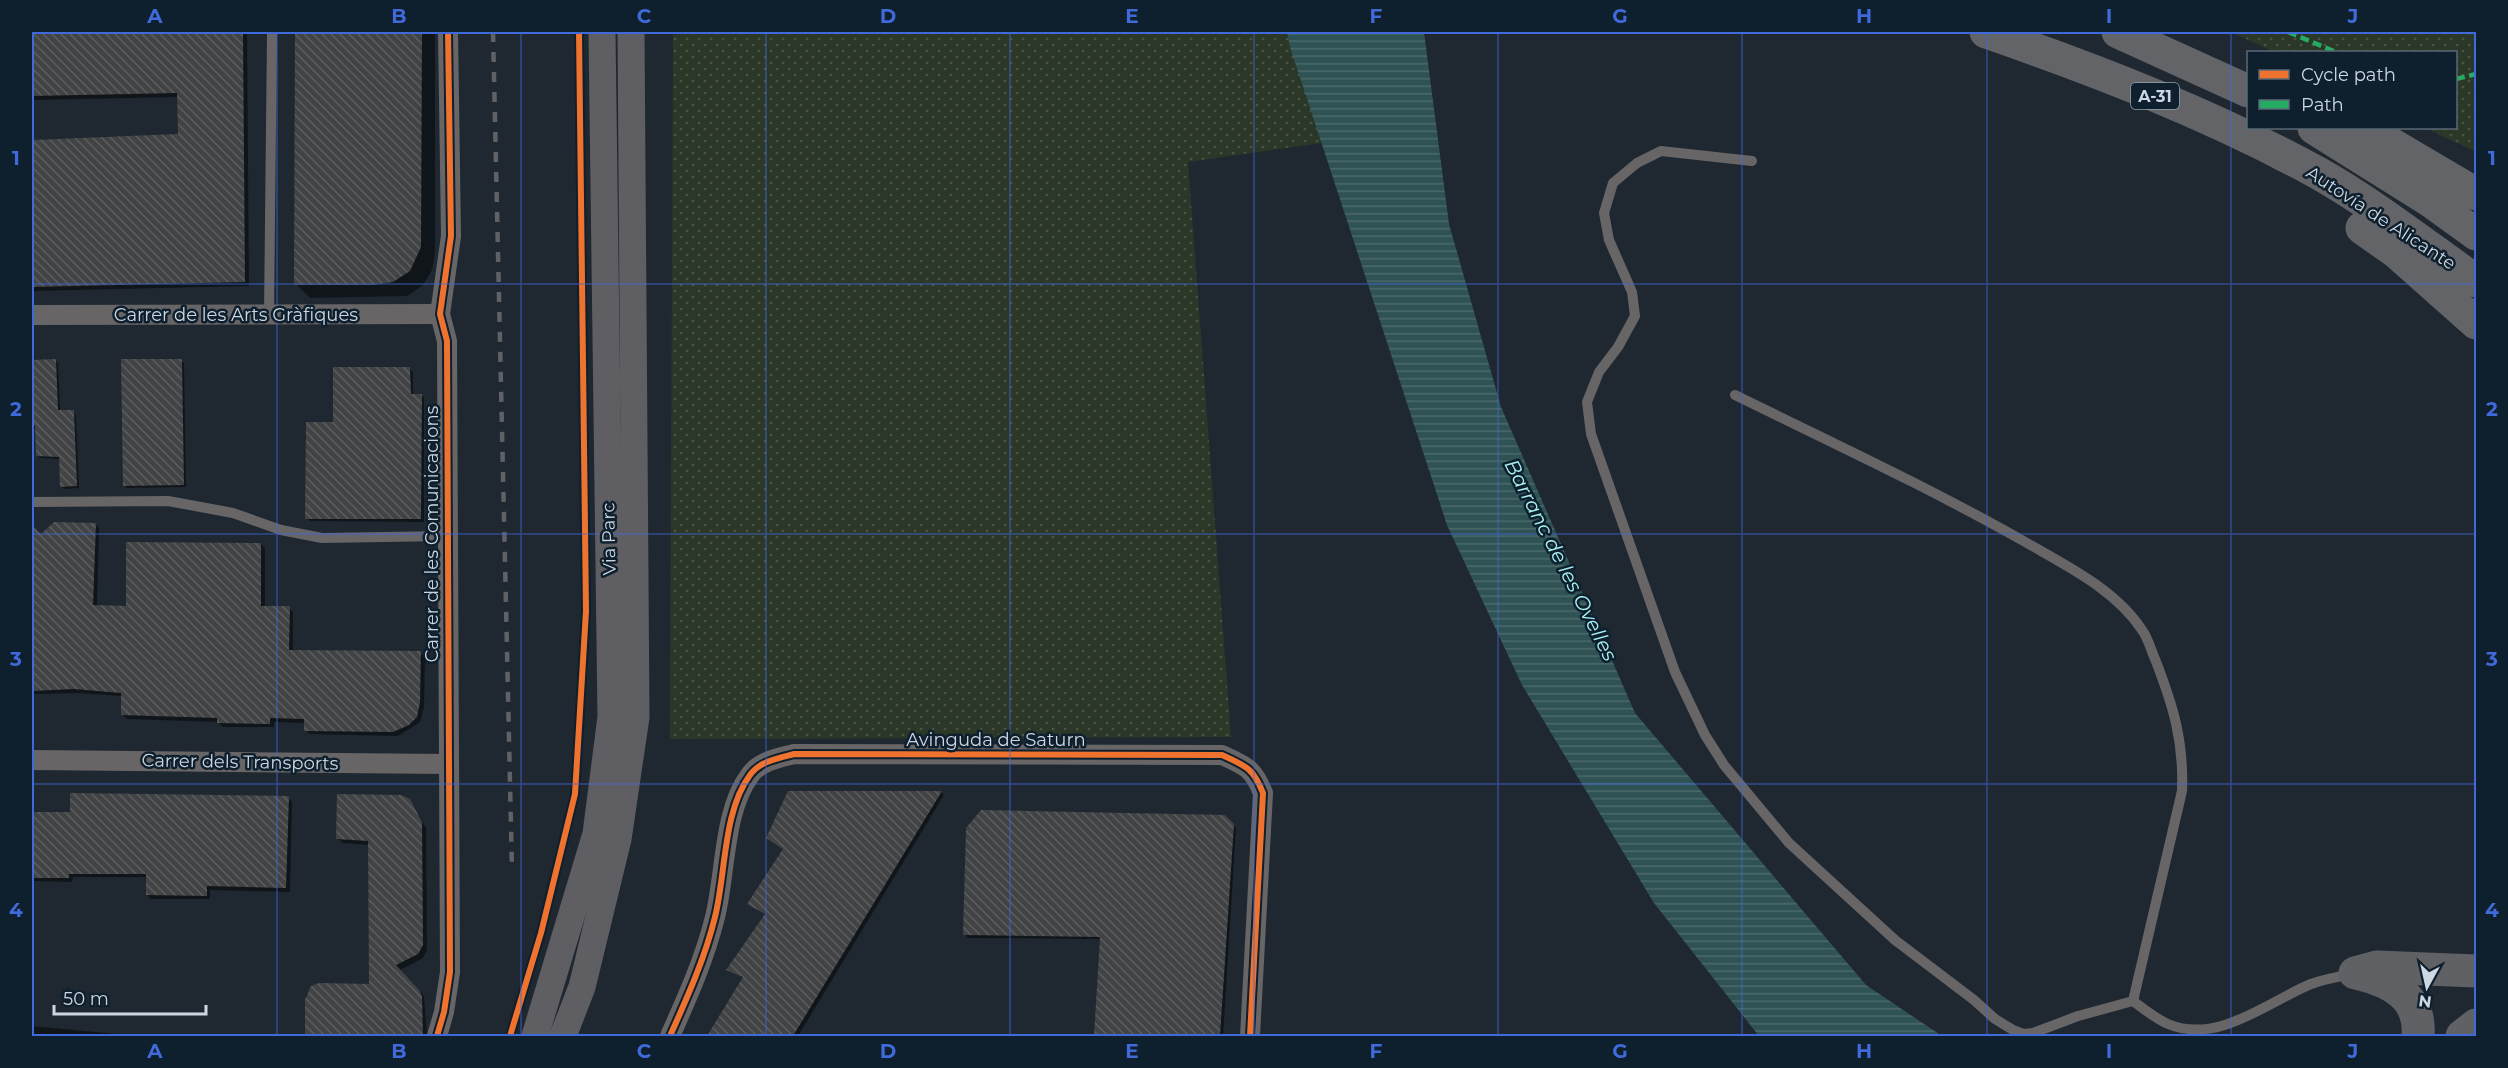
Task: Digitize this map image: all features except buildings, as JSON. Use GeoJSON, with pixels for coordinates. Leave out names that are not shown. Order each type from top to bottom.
{"type":"FeatureCollection","features":[{"type":"Feature","properties":{"kind":"highway","name":"Autovía de Alicante"},"geometry":{"type":"LineString","coordinates":[[1986,32],[2100,72],[2213,121],[2319,174],[2476,281]]}},
{"type":"Feature","properties":{"kind":"highway","name":"A-31"},"geometry":{"type":"LineString","coordinates":[[2118,32],[2247,91]]}},
{"type":"Feature","properties":{"kind":"highway"},"geometry":{"type":"LineString","coordinates":[[2163,32],[2247,70]]}},
{"type":"Feature","properties":{"kind":"highway"},"geometry":{"type":"LineString","coordinates":[[2316,129],[2429,200],[2476,234]]}},
{"type":"Feature","properties":{"kind":"highway"},"geometry":{"type":"LineString","coordinates":[[2366,129],[2476,194]]}},
{"type":"Feature","properties":{"kind":"highway"},"geometry":{"type":"LineString","coordinates":[[2319,174],[2341,214],[2396,252],[2476,323]]}},
{"type":"Feature","properties":{"kind":"highway"},"geometry":{"type":"LineString","coordinates":[[2355,973],[2377,967],[2476,971]]}},
{"type":"Feature","properties":{"kind":"highway"},"geometry":{"type":"LineString","coordinates":[[2355,973],[2380,979],[2404,993],[2417,1018],[2418,1036]]}},
{"type":"Feature","properties":{"kind":"highway"},"geometry":{"type":"LineString","coordinates":[[2462,1036],[2476,1025]]}},
{"type":"Feature","properties":{"kind":"main road","name":"Via Parc"},"geometry":{"type":"LineString","coordinates":[[535,1035],[596,834],[611,717],[602,32]]}},
{"type":"Feature","properties":{"kind":"main road","name":"Via Parc"},"geometry":{"type":"LineString","coordinates":[[563,1036],[582,987],[618,839],[636,717],[631,32]]}},
{"type":"Feature","properties":{"kind":"street","name":"Carrer de les Comunicacions"},"geometry":{"type":"LineString","coordinates":[[437,1036],[444,1012],[450,972],[447,341],[440,314],[451,236],[448,32]]}},
{"type":"Feature","properties":{"kind":"street","name":"Carrer de les Arts Gràfiques"},"geometry":{"type":"LineString","coordinates":[[32,315],[440,314]]}},
{"type":"Feature","properties":{"kind":"street","name":"Avinguda de Saturn"},"geometry":{"type":"LineString","coordinates":[[670,1036],[695,981],[716,916],[727,845],[741,788],[751,772],[767,762],[794,754],[1222,755],[1243,765],[1255,773],[1263,794],[1250,1036]]}},
{"type":"Feature","properties":{"kind":"street","name":"Carrer dels Transports"},"geometry":{"type":"LineString","coordinates":[[32,760],[448,764]]}},
{"type":"Feature","properties":{"kind":"lane"},"geometry":{"type":"LineString","coordinates":[[269,315],[272,32]]}},
{"type":"Feature","properties":{"kind":"lane"},"geometry":{"type":"LineString","coordinates":[[1752,160],[1661,151],[1637,163],[1613,183],[1604,213],[1609,240],[1632,292],[1635,316],[1618,347],[1599,372],[1587,402],[1591,434],[1675,672],[1705,735],[1724,765],[1789,843],[1895,940],[1974,1000],[1995,1019],[2023,1034],[2033,1034],[2078,1016],[2133,1001],[2168,1024],[2189,1029],[2212,1028],[2235,1022],[2312,984],[2355,973]]}},
{"type":"Feature","properties":{"kind":"lane"},"geometry":{"type":"LineString","coordinates":[[1735,394],[1987,520],[2075,571],[2115,600],[2143,630],[2165,686],[2182,744],[2183,762],[2182,791],[2133,1001]]}},
{"type":"Feature","properties":{"kind":"lane"},"geometry":{"type":"LineString","coordinates":[[32,502],[168,501],[233,513],[281,530],[322,538],[447,536]]}},
{"type":"Feature","properties":{"kind":"shaded area"},"geometry":{"type":"Polygon","coordinates":[[[673,32],[1287,32],[1322,143],[1188,162],[1231,737],[670,739],[673,32]]]}},
{"type":"Feature","properties":{"kind":"shaded area"},"geometry":{"type":"Polygon","coordinates":[[[2231,32],[2476,32],[2476,152],[2428,129],[2457,129],[2457,51],[2272,51],[2231,32]]]}},
{"type":"Feature","properties":{"kind":"water","name":"Barranc de les Ovelles"},"geometry":{"type":"Polygon","coordinates":[[[1287,32],[1424,32],[1449,224],[1501,407],[1635,713],[1866,985],[1942,1036],[1759,1036],[1654,903],[1522,685],[1447,525],[1287,32]]]}},
{"type":"Feature","properties":{"kind":"railway"},"geometry":{"type":"LineString","coordinates":[[493,32],[512,871]]}},
{"type":"Feature","properties":{"kind":"marked path"},"geometry":{"type":"LineString","coordinates":[[2288,32],[2334,51]]}},
{"type":"Feature","properties":{"kind":"marked path"},"geometry":{"type":"LineString","coordinates":[[2457,79],[2476,74]]}},
{"type":"Feature","properties":{"kind":"cycle path"},"geometry":{"type":"LineString","coordinates":[[437,1036],[444,1012],[450,972],[447,341],[440,314],[451,236],[448,32]]}},
{"type":"Feature","properties":{"kind":"cycle path"},"geometry":{"type":"LineString","coordinates":[[510,1036],[541,933],[575,794],[586,611],[579,32]]}},
{"type":"Feature","properties":{"kind":"cycle path"},"geometry":{"type":"LineString","coordinates":[[670,1036],[695,978],[711,932],[719,900],[730,824],[741,790],[759,766],[794,754],[1222,755],[1243,765],[1256,778],[1263,793],[1250,1036]]}}]}
